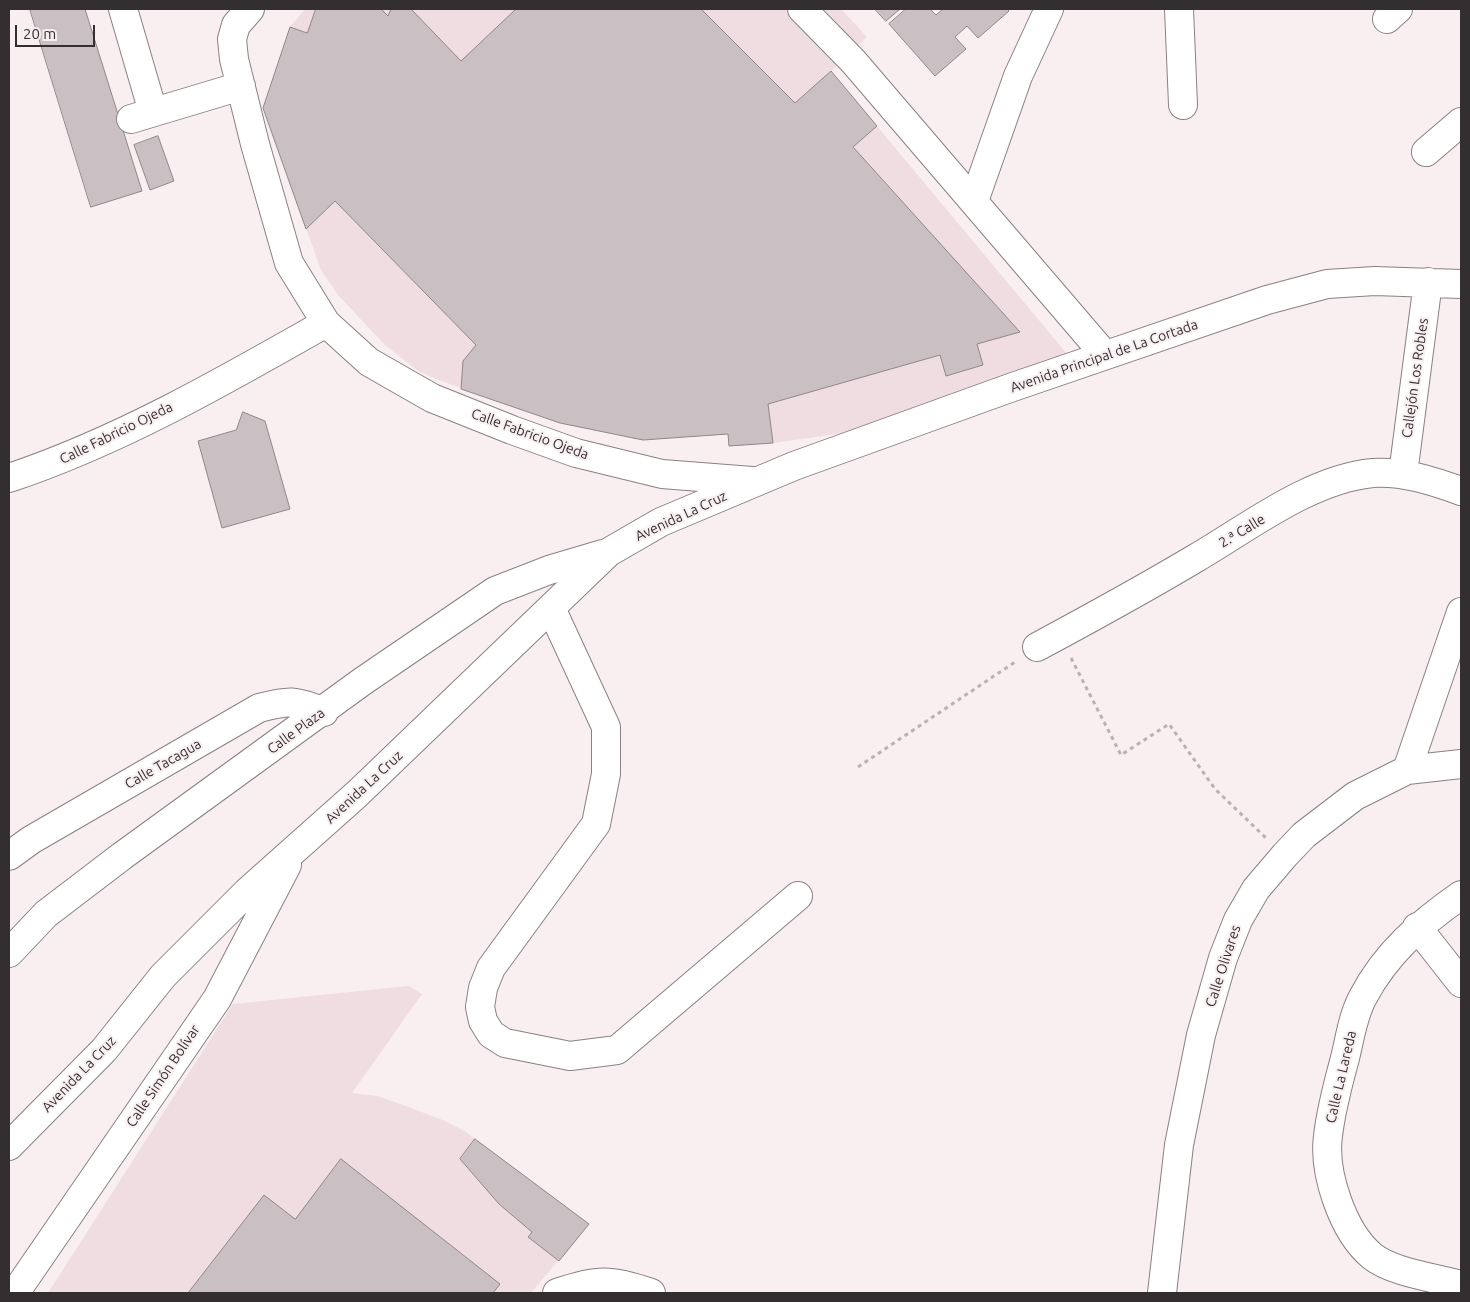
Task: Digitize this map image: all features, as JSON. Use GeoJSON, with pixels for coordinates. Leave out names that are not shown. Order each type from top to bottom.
{"type":"FeatureCollection","features":[{"type":"Feature","properties":{"kind":"street"},"geometry":{"type":"LineString","coordinates":[[123,9],[142,116],[240,86]]}},
{"type":"Feature","properties":{"kind":"street"},"geometry":{"type":"LineString","coordinates":[[802,9],[852,61],[1105,355]]}},
{"type":"Feature","properties":{"kind":"street"},"geometry":{"type":"LineString","coordinates":[[974,201],[1018,76],[1050,9]]}},
{"type":"Feature","properties":{"kind":"street"},"geometry":{"type":"LineString","coordinates":[[1180,9],[1183,105]]}},
{"type":"Feature","properties":{"kind":"street","name":"Calle Fabricio Ojeda"},"geometry":{"type":"LineString","coordinates":[[245,10],[236,25],[232,39],[234,60],[255,144],[290,263],[326,323],[377,366],[432,398],[521,434],[576,453],[662,474],[758,481]]}},
{"type":"Feature","properties":{"kind":"street"},"geometry":{"type":"LineString","coordinates":[[1426,152],[1461,122]]}},
{"type":"Feature","properties":{"kind":"street","name":"Avenida Principal de La Cortada"},"geometry":{"type":"LineString","coordinates":[[758,481],[973,401],[1267,300],[1327,284],[1375,281],[1461,284]]}},
{"type":"Feature","properties":{"kind":"street","name":"Callejón Los Robles"},"geometry":{"type":"LineString","coordinates":[[1403,474],[1428,282]]}},
{"type":"Feature","properties":{"kind":"street","name":"Calle Fabricio Ojeda"},"geometry":{"type":"LineString","coordinates":[[9,478],[60,461],[181,402],[233,376],[326,323]]}},
{"type":"Feature","properties":{"kind":"street","name":"2.ª Calle"},"geometry":{"type":"LineString","coordinates":[[1049,641],[1144,589],[1301,496],[1332,482],[1373,473],[1403,474],[1461,490]]}},
{"type":"Feature","properties":{"kind":"street","name":"Avenida La Cruz"},"geometry":{"type":"LineString","coordinates":[[9,1146],[104,1050],[163,976],[247,892],[357,794],[609,552],[661,522],[758,481]]}},
{"type":"Feature","properties":{"kind":"street","name":"Calle Plaza"},"geometry":{"type":"LineString","coordinates":[[9,953],[46,914],[122,856],[324,712],[363,681],[495,591],[549,570],[609,552]]}},
{"type":"Feature","properties":{"kind":"street"},"geometry":{"type":"LineString","coordinates":[[551,608],[606,727],[606,774],[596,824],[492,968],[483,988],[480,1007],[483,1021],[491,1034],[505,1043],[570,1056],[616,1050],[798,896]]}},
{"type":"Feature","properties":{"kind":"street"},"geometry":{"type":"LineString","coordinates":[[1408,770],[1461,612]]}},
{"type":"Feature","properties":{"kind":"street","name":"Calle Tacagua"},"geometry":{"type":"LineString","coordinates":[[9,856],[31,840],[260,708],[282,702],[300,702],[324,712]]}},
{"type":"Feature","properties":{"kind":"street","name":"Calle Olivares"},"geometry":{"type":"LineString","coordinates":[[1162,1293],[1179,1145],[1201,1035],[1223,958],[1238,920],[1256,889],[1285,855],[1304,835],[1354,796],[1408,770],[1461,764]]}},
{"type":"Feature","properties":{"kind":"street","name":"Calle Simón Bolívar"},"geometry":{"type":"LineString","coordinates":[[15,1293],[217,999],[295,849]]}},
{"type":"Feature","properties":{"kind":"street","name":"Calle La Lareda"},"geometry":{"type":"LineString","coordinates":[[1461,895],[1417,927],[1403,940],[1380,971],[1360,1006],[1332,1106],[1327,1138],[1330,1176],[1342,1214],[1359,1244],[1374,1258],[1395,1268],[1461,1285]]}},
{"type":"Feature","properties":{"kind":"street"},"geometry":{"type":"LineString","coordinates":[[1417,927],[1461,983]]}},
{"type":"Feature","properties":{"kind":"street"},"geometry":{"type":"LineString","coordinates":[[557,1293],[586,1283],[621,1283],[651,1293]]}},
{"type":"Feature","properties":{"kind":"path"},"geometry":{"type":"LineString","coordinates":[[858,767],[1049,641],[1121,755],[1170,724],[1215,789],[1285,855]]}},
{"type":"Feature","properties":{"kind":"shaded area"},"geometry":{"type":"Polygon","coordinates":[[[305,9],[841,9],[867,37],[831,71],[1068,355],[851,432],[773,443],[729,446],[728,434],[643,440],[560,423],[418,371],[385,345],[338,295],[321,270],[263,108],[290,27],[305,9]]]}},
{"type":"Feature","properties":{"kind":"shaded area"},"geometry":{"type":"Polygon","coordinates":[[[409,986],[422,994],[352,1093],[377,1096],[445,1121],[466,1132],[589,1224],[531,1293],[48,1293],[233,1004],[409,986]]]}},
{"type":"Feature","properties":{"kind":"building"},"geometry":{"type":"Polygon","coordinates":[[[30,9],[85,9],[142,191],[91,207],[30,9]]]}},
{"type":"Feature","properties":{"kind":"building"},"geometry":{"type":"Polygon","coordinates":[[[316,9],[381,9],[388,16],[391,9],[411,9],[461,61],[516,9],[701,9],[795,103],[831,71],[877,126],[853,147],[1020,332],[977,344],[983,365],[946,376],[940,355],[768,404],[773,443],[729,446],[728,434],[643,440],[560,423],[461,389],[463,361],[476,345],[335,201],[306,229],[263,108],[290,27],[307,33],[316,9]]]}},
{"type":"Feature","properties":{"kind":"building"},"geometry":{"type":"Polygon","coordinates":[[[875,9],[900,9],[886,21],[875,9]]]}},
{"type":"Feature","properties":{"kind":"building"},"geometry":{"type":"Polygon","coordinates":[[[906,9],[930,9],[936,15],[943,9],[1007,9],[1009,11],[978,38],[967,26],[955,37],[966,49],[935,76],[889,24],[906,9]]]}},
{"type":"Feature","properties":{"kind":"building"},"geometry":{"type":"Polygon","coordinates":[[[158,136],[174,181],[150,190],[134,145],[158,136]]]}},
{"type":"Feature","properties":{"kind":"building"},"geometry":{"type":"Polygon","coordinates":[[[243,412],[265,421],[290,509],[222,528],[198,441],[236,430],[243,412]]]}},
{"type":"Feature","properties":{"kind":"building"},"geometry":{"type":"Polygon","coordinates":[[[475,1139],[589,1224],[559,1261],[528,1237],[532,1232],[499,1204],[460,1159],[475,1139]]]}},
{"type":"Feature","properties":{"kind":"building"},"geometry":{"type":"Polygon","coordinates":[[[341,1159],[500,1284],[493,1293],[188,1293],[264,1195],[295,1219],[341,1159]]]}}]}
